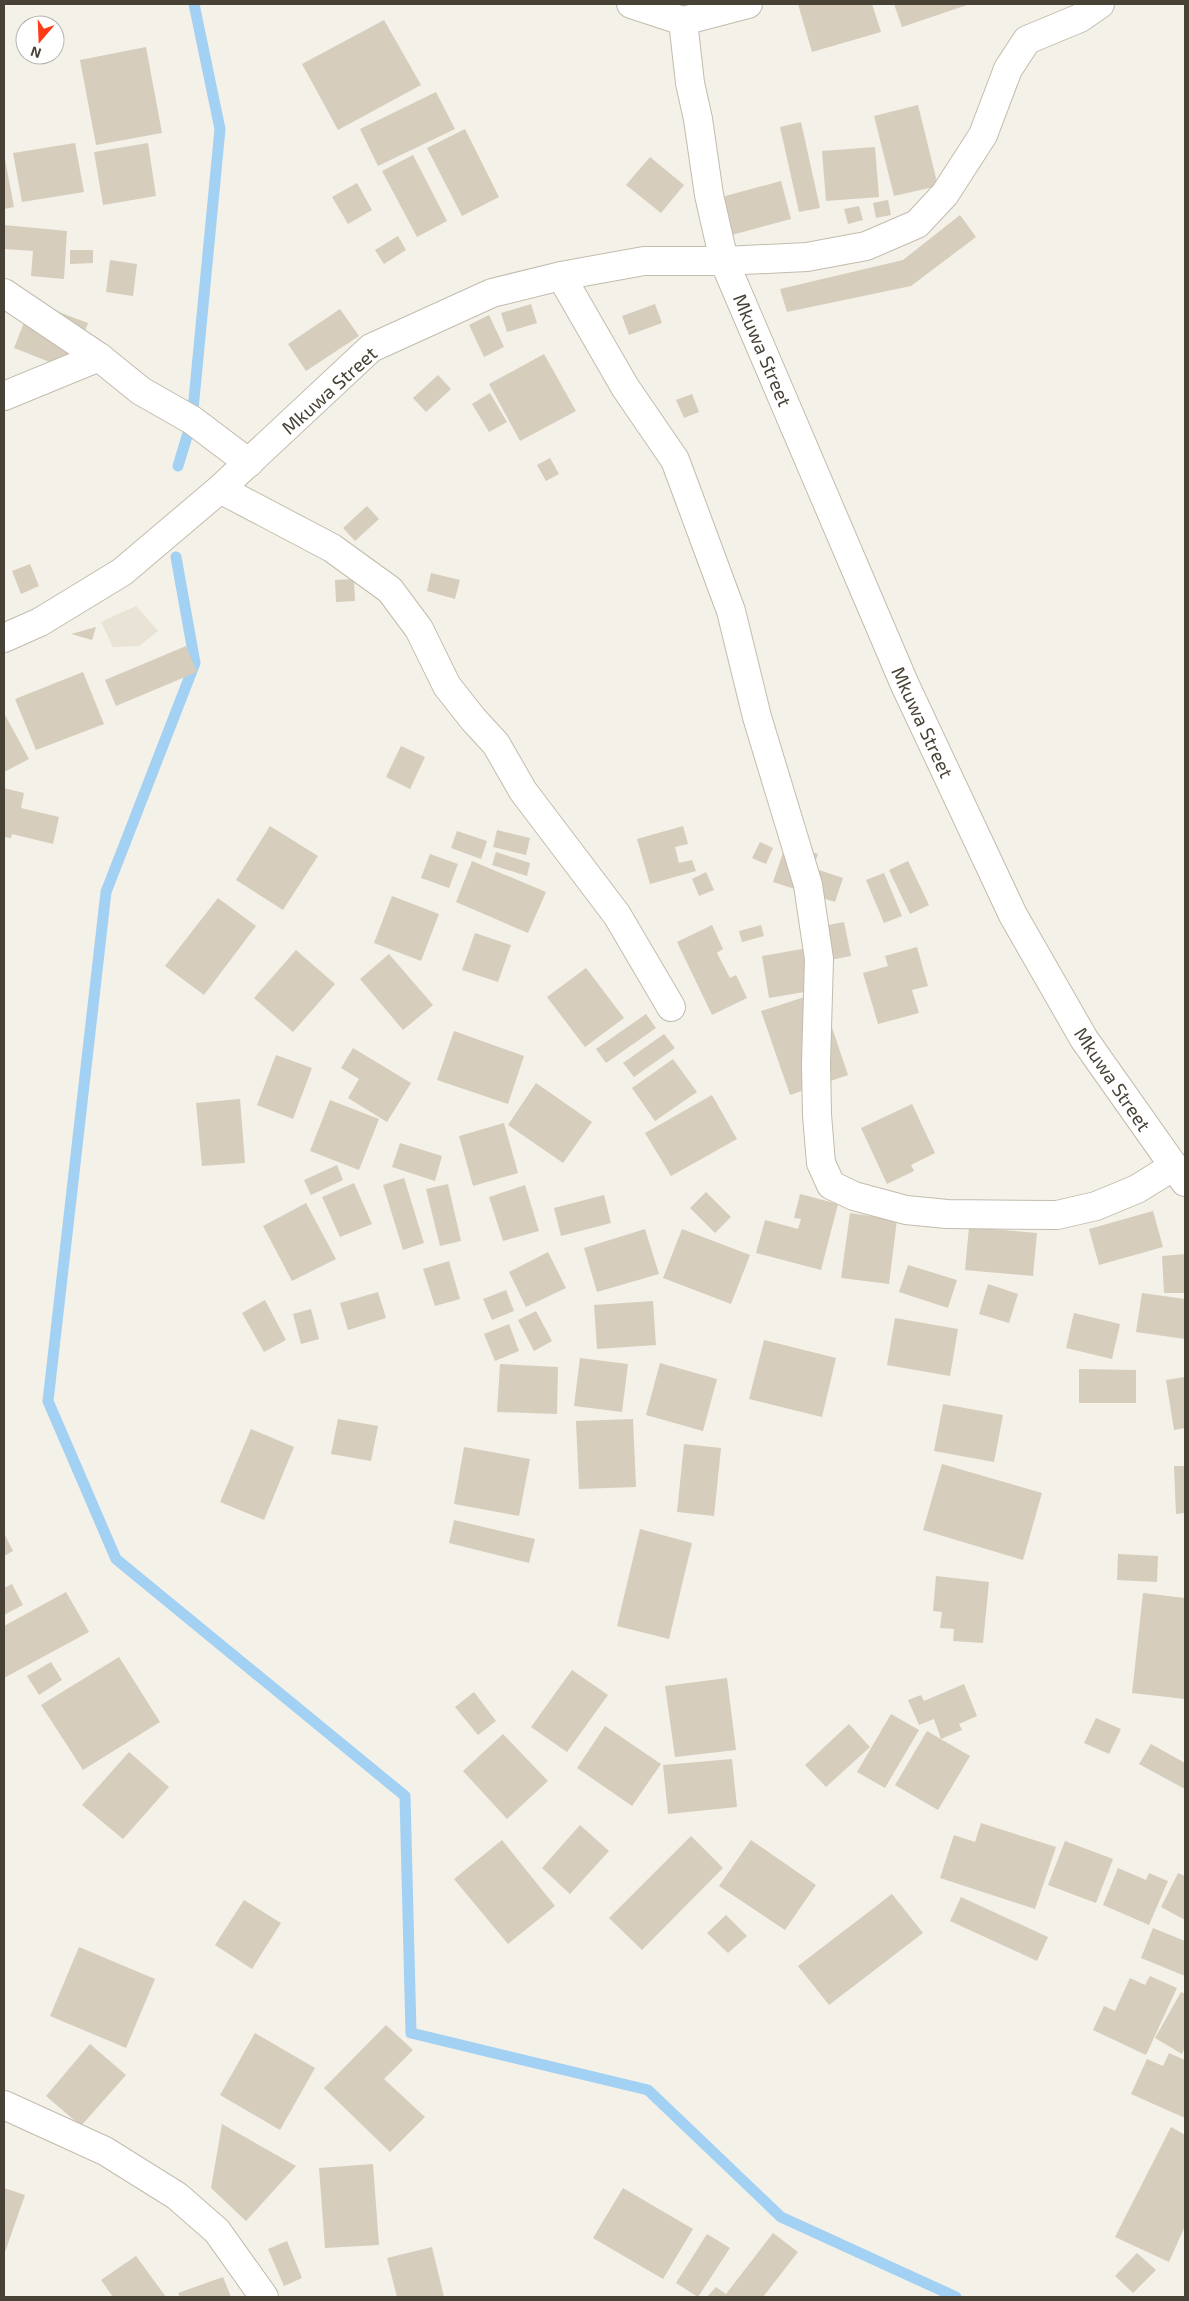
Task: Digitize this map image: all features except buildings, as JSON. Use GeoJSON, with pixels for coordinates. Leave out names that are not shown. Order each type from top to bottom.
{"type":"FeatureCollection","features":[{"type":"Feature","properties":{"kind":"street"},"geometry":{"type":"LineString","coordinates":[[631,4],[683,21],[748,4]]}},
{"type":"Feature","properties":{"kind":"street"},"geometry":{"type":"LineString","coordinates":[[683,21],[690,84],[698,120],[708,195],[724,261],[806,257],[866,246],[917,224],[945,194],[983,134],[1008,69],[1027,40],[1080,18],[1100,4]]}},
{"type":"Feature","properties":{"kind":"street","name":"Mkuwa Street"},"geometry":{"type":"LineString","coordinates":[[4,638],[40,622],[122,572],[249,463],[370,348],[492,293],[562,276],[644,261],[724,261],[905,686],[1013,915],[1084,1038],[1179,1174]]}},
{"type":"Feature","properties":{"kind":"street"},"geometry":{"type":"LineString","coordinates":[[562,276],[625,387],[675,460],[731,611],[757,717],[808,885],[819,959],[816,1064],[817,1115],[821,1162],[831,1185],[854,1196],[906,1210],[947,1214],[1057,1216],[1104,1203],[1179,1174]]}},
{"type":"Feature","properties":{"kind":"street"},"geometry":{"type":"LineString","coordinates":[[4,293],[99,357],[140,391],[192,420],[249,463]]}},
{"type":"Feature","properties":{"kind":"street"},"geometry":{"type":"LineString","coordinates":[[4,396],[99,357]]}},
{"type":"Feature","properties":{"kind":"street"},"geometry":{"type":"LineString","coordinates":[[220,489],[332,548],[390,590],[419,629],[447,686],[496,744],[523,791],[617,915],[671,1007]]}},
{"type":"Feature","properties":{"kind":"street"},"geometry":{"type":"LineString","coordinates":[[4,2106],[105,2151],[177,2196],[217,2231],[264,2297]]}},
{"type":"Feature","properties":{"kind":"shaded area"},"geometry":{"type":"Polygon","coordinates":[[[136,606],[158,631],[139,646],[113,647],[101,622],[136,606]]]}},
{"type":"Feature","properties":{"kind":"waterway"},"geometry":{"type":"LineString","coordinates":[[178,466],[192,420],[220,129],[194,4]]}},
{"type":"Feature","properties":{"kind":"waterway"},"geometry":{"type":"LineString","coordinates":[[176,557],[195,663],[106,892],[48,1401],[116,1559],[405,1796],[411,2033],[648,2090],[781,2217],[956,2297]]}}]}
